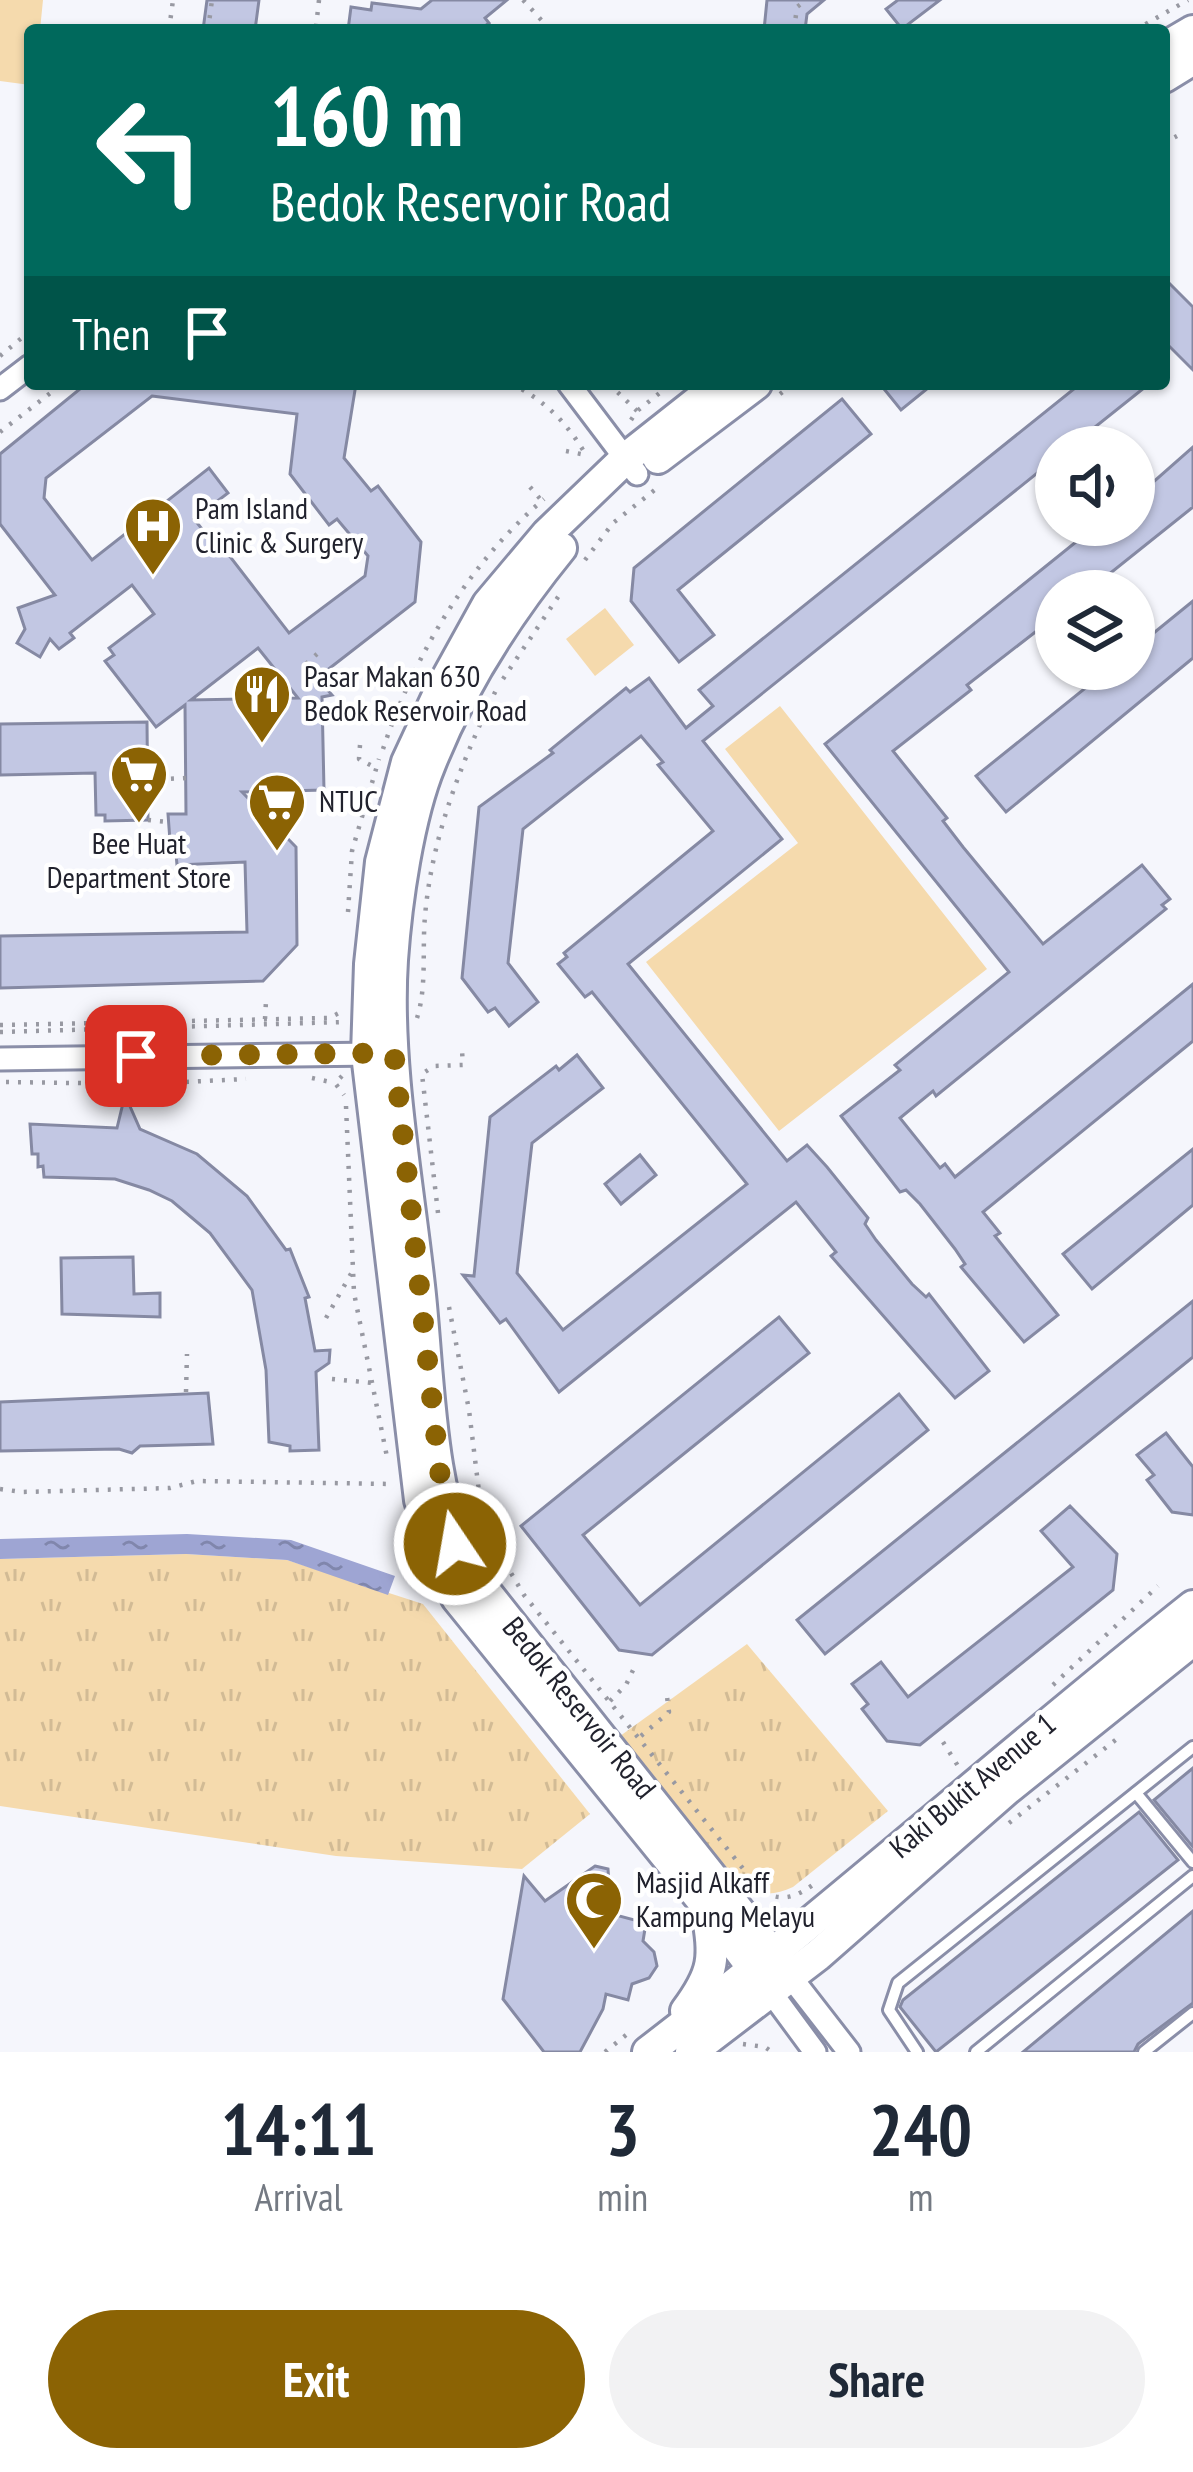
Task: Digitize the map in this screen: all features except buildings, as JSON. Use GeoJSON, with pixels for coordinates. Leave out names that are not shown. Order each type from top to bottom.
{"type":"FeatureCollection","features":[{"type":"Feature","properties":{"kind":"main road","name":"Bedok Reservoir Road"},"geometry":{"type":"LineString","coordinates":[[713,390],[547,534],[488,604],[441,689],[407,762],[381,862],[370,964],[369,1060],[420,1500],[440,1565],[466,1610],[706,1905],[772,1972]]}},
{"type":"Feature","properties":{"kind":"main road","name":"Bedok Reservoir Road"},"geometry":{"type":"LineString","coordinates":[[631,466],[747,390]]}},
{"type":"Feature","properties":{"kind":"main road","name":"Bedok Reservoir Road"},"geometry":{"type":"LineString","coordinates":[[369,1060],[455,1544],[469,1571],[772,1972]]}},
{"type":"Feature","properties":{"kind":"main road","name":"Kaki Bukit Avenue 1"},"geometry":{"type":"LineString","coordinates":[[772,1972],[1014,1749],[1193,1606]]}},
{"type":"Feature","properties":{"kind":"main road","name":"Kaki Bukit Avenue 1"},"geometry":{"type":"LineString","coordinates":[[772,1972],[1193,1640]]}},
{"type":"Feature","properties":{"kind":"main road"},"geometry":{"type":"LineString","coordinates":[[662,2041],[712,1967],[706,1905]]}},
{"type":"Feature","properties":{"kind":"main road"},"geometry":{"type":"LineString","coordinates":[[662,2041],[772,1972]]}},
{"type":"Feature","properties":{"kind":"street"},"geometry":{"type":"LineString","coordinates":[[0,389],[24,371]]}},
{"type":"Feature","properties":{"kind":"street"},"geometry":{"type":"LineString","coordinates":[[574,390],[631,466]]}},
{"type":"Feature","properties":{"kind":"street"},"geometry":{"type":"LineString","coordinates":[[0,1059],[369,1060]]}},
{"type":"Feature","properties":{"kind":"street"},"geometry":{"type":"LineString","coordinates":[[772,1972],[815,2052]]}},
{"type":"Feature","properties":{"kind":"street"},"geometry":{"type":"LineString","coordinates":[[772,1972],[849,2052]]}},
{"type":"Feature","properties":{"kind":"lane"},"geometry":{"type":"LineString","coordinates":[[917,2052],[889,2010],[898,1983],[1193,1748]]}},
{"type":"Feature","properties":{"kind":"lane"},"geometry":{"type":"LineString","coordinates":[[1136,1793],[1193,1862]]}},
{"type":"Feature","properties":{"kind":"lane"},"geometry":{"type":"LineString","coordinates":[[976,2052],[1193,1876]]}},
{"type":"Feature","properties":{"kind":"lane"},"geometry":{"type":"LineString","coordinates":[[1144,2052],[1193,2013]]}},
{"type":"Feature","properties":{"kind":"path"},"geometry":{"type":"LineString","coordinates":[[523,0],[545,24]]}},
{"type":"Feature","properties":{"kind":"path"},"geometry":{"type":"LineString","coordinates":[[1146,24],[1188,0]]}},
{"type":"Feature","properties":{"kind":"path"},"geometry":{"type":"LineString","coordinates":[[1170,140],[1177,136]]}},
{"type":"Feature","properties":{"kind":"path"},"geometry":{"type":"LineString","coordinates":[[0,356],[24,336]]}},
{"type":"Feature","properties":{"kind":"path"},"geometry":{"type":"LineString","coordinates":[[0,432],[54,390]]}},
{"type":"Feature","properties":{"kind":"path"},"geometry":{"type":"LineString","coordinates":[[524,390],[570,430],[586,455],[566,451]]}},
{"type":"Feature","properties":{"kind":"path"},"geometry":{"type":"LineString","coordinates":[[614,390],[635,415],[663,390]]}},
{"type":"Feature","properties":{"kind":"path"},"geometry":{"type":"LineString","coordinates":[[530,487],[542,501]]}},
{"type":"Feature","properties":{"kind":"path"},"geometry":{"type":"LineString","coordinates":[[578,569],[613,523]]}},
{"type":"Feature","properties":{"kind":"path"},"geometry":{"type":"LineString","coordinates":[[413,1022],[420,1008],[425,914],[438,837],[464,757],[500,683],[566,585]]}},
{"type":"Feature","properties":{"kind":"path"},"geometry":{"type":"LineString","coordinates":[[306,664],[317,654]]}},
{"type":"Feature","properties":{"kind":"path"},"geometry":{"type":"LineString","coordinates":[[360,745],[359,759],[376,768]]}},
{"type":"Feature","properties":{"kind":"path"},"geometry":{"type":"LineString","coordinates":[[147,780],[186,778]]}},
{"type":"Feature","properties":{"kind":"path"},"geometry":{"type":"LineString","coordinates":[[148,820],[169,822]]}},
{"type":"Feature","properties":{"kind":"path"},"geometry":{"type":"LineString","coordinates":[[264,1022],[266,1000]]}},
{"type":"Feature","properties":{"kind":"path"},"geometry":{"type":"LineString","coordinates":[[142,1005],[142,1026]]}},
{"type":"Feature","properties":{"kind":"path"},"geometry":{"type":"LineString","coordinates":[[46,1010],[47,1028]]}},
{"type":"Feature","properties":{"kind":"path"},"geometry":{"type":"LineString","coordinates":[[0,1029],[264,1022],[328,1018],[339,1013]]}},
{"type":"Feature","properties":{"kind":"path"},"geometry":{"type":"LineString","coordinates":[[264,1022],[344,1022]]}},
{"type":"Feature","properties":{"kind":"path"},"geometry":{"type":"LineString","coordinates":[[438,1217],[422,1074],[434,1066],[463,1065],[462,1051]]}},
{"type":"Feature","properties":{"kind":"path"},"geometry":{"type":"LineString","coordinates":[[298,1076],[335,1083],[369,1060]]}},
{"type":"Feature","properties":{"kind":"path"},"geometry":{"type":"LineString","coordinates":[[0,1082],[142,1084],[253,1078]]}},
{"type":"Feature","properties":{"kind":"path"},"geometry":{"type":"LineString","coordinates":[[335,1083],[346,1100],[352,1272],[388,1464]]}},
{"type":"Feature","properties":{"kind":"path"},"geometry":{"type":"LineString","coordinates":[[326,1318],[352,1272]]}},
{"type":"Feature","properties":{"kind":"path"},"geometry":{"type":"LineString","coordinates":[[448,1306],[469,1410],[480,1500],[492,1541],[524,1595],[760,1891],[784,1899],[821,1878]]}},
{"type":"Feature","properties":{"kind":"path"},"geometry":{"type":"LineString","coordinates":[[186,1392],[187,1354]]}},
{"type":"Feature","properties":{"kind":"path"},"geometry":{"type":"LineString","coordinates":[[332,1379],[373,1382]]}},
{"type":"Feature","properties":{"kind":"path"},"geometry":{"type":"LineString","coordinates":[[0,1489],[170,1488],[197,1481],[392,1484]]}},
{"type":"Feature","properties":{"kind":"path"},"geometry":{"type":"LineString","coordinates":[[1047,1690],[1158,1586]]}},
{"type":"Feature","properties":{"kind":"path"},"geometry":{"type":"LineString","coordinates":[[610,1701],[634,1668]]}},
{"type":"Feature","properties":{"kind":"path"},"geometry":{"type":"LineString","coordinates":[[640,1738],[669,1712],[666,1689]]}},
{"type":"Feature","properties":{"kind":"path"},"geometry":{"type":"LineString","coordinates":[[1010,1823],[1122,1735]]}},
{"type":"Feature","properties":{"kind":"path"},"geometry":{"type":"LineString","coordinates":[[943,1742],[958,1766]]}},
{"type":"Feature","properties":{"kind":"path"},"geometry":{"type":"LineString","coordinates":[[784,1899],[789,1912]]}},
{"type":"Feature","properties":{"kind":"path"},"geometry":{"type":"LineString","coordinates":[[605,2052],[662,2041]]}},
{"type":"Feature","properties":{"kind":"path"},"geometry":{"type":"LineString","coordinates":[[753,2044],[772,2052]]}},
{"type":"Feature","properties":{"kind":"green space"},"geometry":{"type":"Polygon","coordinates":[[[0,0],[43,0],[41,24],[24,24],[24,84],[0,81],[0,0]]]}},
{"type":"Feature","properties":{"kind":"green space"},"geometry":{"type":"Polygon","coordinates":[[[605,608],[634,645],[595,676],[566,639],[605,608]]]}},
{"type":"Feature","properties":{"kind":"green space"},"geometry":{"type":"Polygon","coordinates":[[[780,706],[987,969],[779,1131],[646,962],[798,843],[725,749],[780,706]]]}},
{"type":"Feature","properties":{"kind":"green space"},"geometry":{"type":"Polygon","coordinates":[[[186,1554],[287,1560],[423,1604],[590,1814],[522,1869],[336,1856],[0,1806],[0,1559],[186,1554]]]}},
{"type":"Feature","properties":{"kind":"green space"},"geometry":{"type":"Polygon","coordinates":[[[747,1644],[888,1811],[793,1887],[771,1893],[737,1883],[616,1739],[747,1644]]]}},
{"type":"Feature","properties":{"kind":"water"},"geometry":{"type":"Polygon","coordinates":[[[187,1534],[291,1540],[395,1576],[388,1595],[287,1560],[186,1554],[0,1559],[0,1539],[187,1534]]]}},
{"type":"Feature","properties":{"kind":"place","name":"Pam Island Clinic & Surgery"},"geometry":{"type":"Point","coordinates":[153,577]}},
{"type":"Feature","properties":{"kind":"place","name":"Pasar Makan 630 Bedok Reservoir Road"},"geometry":{"type":"Point","coordinates":[262,745]}},
{"type":"Feature","properties":{"kind":"place","name":"Bee Huat Department Store"},"geometry":{"type":"Point","coordinates":[139,825]}},
{"type":"Feature","properties":{"kind":"place","name":"NTUC"},"geometry":{"type":"Point","coordinates":[277,853]}},
{"type":"Feature","properties":{"kind":"place","name":"Masjid Alkaff Kampung Melayu"},"geometry":{"type":"Point","coordinates":[594,1951]}},
{"type":"Feature","properties":{"kind":"route"},"geometry":{"type":"LineString","coordinates":[[136,1056],[394,1053],[440,1474],[455,1544]]}}]}
